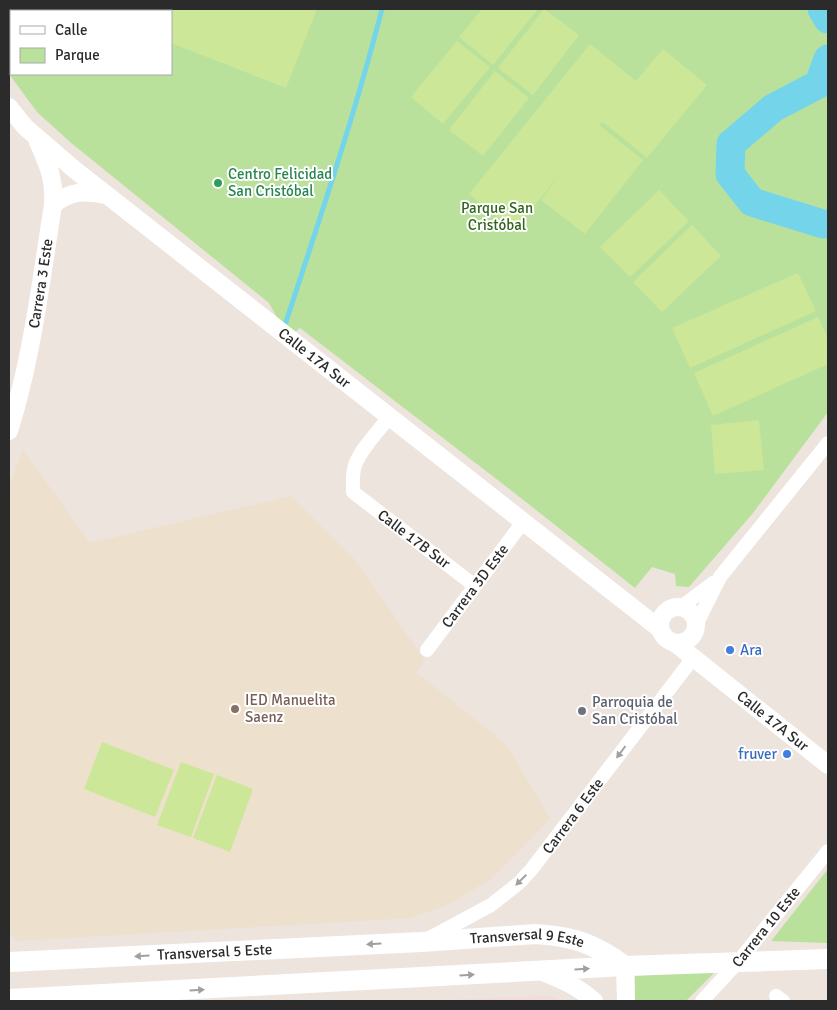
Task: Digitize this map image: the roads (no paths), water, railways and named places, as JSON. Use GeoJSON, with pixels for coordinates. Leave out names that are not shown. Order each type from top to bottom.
{"type":"FeatureCollection","features":[{"type":"Feature","properties":{"kind":"main road","name":"Transversal 9 Este"},"geometry":{"type":"LineString","coordinates":[[422,942],[535,934],[552,935],[570,938],[596,947],[625,966]]}},
{"type":"Feature","properties":{"kind":"main road","name":"Transversal 5 Este"},"geometry":{"type":"LineString","coordinates":[[9,962],[422,942]]}},
{"type":"Feature","properties":{"kind":"main road","name":"Transversal 9 Este"},"geometry":{"type":"LineString","coordinates":[[9,999],[625,966],[828,959]]}},
{"type":"Feature","properties":{"kind":"street","name":"Calle 17A Sur"},"geometry":{"type":"LineString","coordinates":[[9,107],[25,127],[106,195],[660,629]]}},
{"type":"Feature","properties":{"kind":"street","name":"Carrera 3 Este"},"geometry":{"type":"LineString","coordinates":[[9,432],[27,362],[53,205],[54,193],[48,164],[34,135]]}},
{"type":"Feature","properties":{"kind":"street"},"geometry":{"type":"LineString","coordinates":[[53,205],[66,196],[80,192],[106,195]]}},
{"type":"Feature","properties":{"kind":"street","name":"Calle 17B Sur"},"geometry":{"type":"LineString","coordinates":[[389,417],[364,449],[355,465],[352,480],[353,492],[475,586]]}},
{"type":"Feature","properties":{"kind":"street"},"geometry":{"type":"LineString","coordinates":[[720,577],[661,619],[660,629],[665,638],[674,643],[685,642],[690,639],[720,577],[828,443]]}},
{"type":"Feature","properties":{"kind":"street","name":"Carrera 3D Este"},"geometry":{"type":"LineString","coordinates":[[427,650],[523,522]]}},
{"type":"Feature","properties":{"kind":"street","name":"Calle 17A Sur"},"geometry":{"type":"LineString","coordinates":[[627,603],[643,608],[674,609]]}},
{"type":"Feature","properties":{"kind":"street"},"geometry":{"type":"LineString","coordinates":[[674,609],[687,610],[692,614],[695,619],[694,630]]}},
{"type":"Feature","properties":{"kind":"street","name":"Calle 17A Sur"},"geometry":{"type":"LineString","coordinates":[[694,630],[700,653],[718,677]]}},
{"type":"Feature","properties":{"kind":"street","name":"Calle 17A Sur"},"geometry":{"type":"LineString","coordinates":[[674,643],[828,765]]}},
{"type":"Feature","properties":{"kind":"street","name":"Carrera 6 Este"},"geometry":{"type":"LineString","coordinates":[[422,942],[491,905],[504,896],[532,870],[693,658]]}},
{"type":"Feature","properties":{"kind":"street","name":"Carrera 10 Este"},"geometry":{"type":"LineString","coordinates":[[702,1001],[738,962],[828,851]]}},
{"type":"Feature","properties":{"kind":"street"},"geometry":{"type":"LineString","coordinates":[[625,966],[626,1001]]}},
{"type":"Feature","properties":{"kind":"street"},"geometry":{"type":"LineString","coordinates":[[540,971],[571,984],[583,991],[594,1001]]}},
{"type":"Feature","properties":{"kind":"waterway"},"geometry":{"type":"LineString","coordinates":[[286,322],[349,127],[382,9]]}},
{"type":"Feature","properties":{"kind":"waterway"},"geometry":{"type":"LineString","coordinates":[[822,9],[828,19]]}},
{"type":"Feature","properties":{"kind":"waterway"},"geometry":{"type":"LineString","coordinates":[[828,59],[819,84],[773,108],[731,144],[730,174],[752,202],[828,224]]}},
{"type":"Feature","properties":{"kind":"place","name":"Centro Felicidad San Cristóbal"},"geometry":{"type":"Point","coordinates":[218,183]}},
{"type":"Feature","properties":{"kind":"place","name":"Ara"},"geometry":{"type":"Point","coordinates":[730,650]}},
{"type":"Feature","properties":{"kind":"place","name":"IED Manuelita Saenz"},"geometry":{"type":"Point","coordinates":[235,709]}},
{"type":"Feature","properties":{"kind":"place","name":"Parroquia de San Cristóbal"},"geometry":{"type":"Point","coordinates":[582,711]}},
{"type":"Feature","properties":{"kind":"place","name":"fruver"},"geometry":{"type":"Point","coordinates":[787,754]}},
{"type":"Feature","properties":{"kind":"park label","name":"Parque San Cristóbal"},"geometry":{"type":"Point","coordinates":[497,216]}}]}
